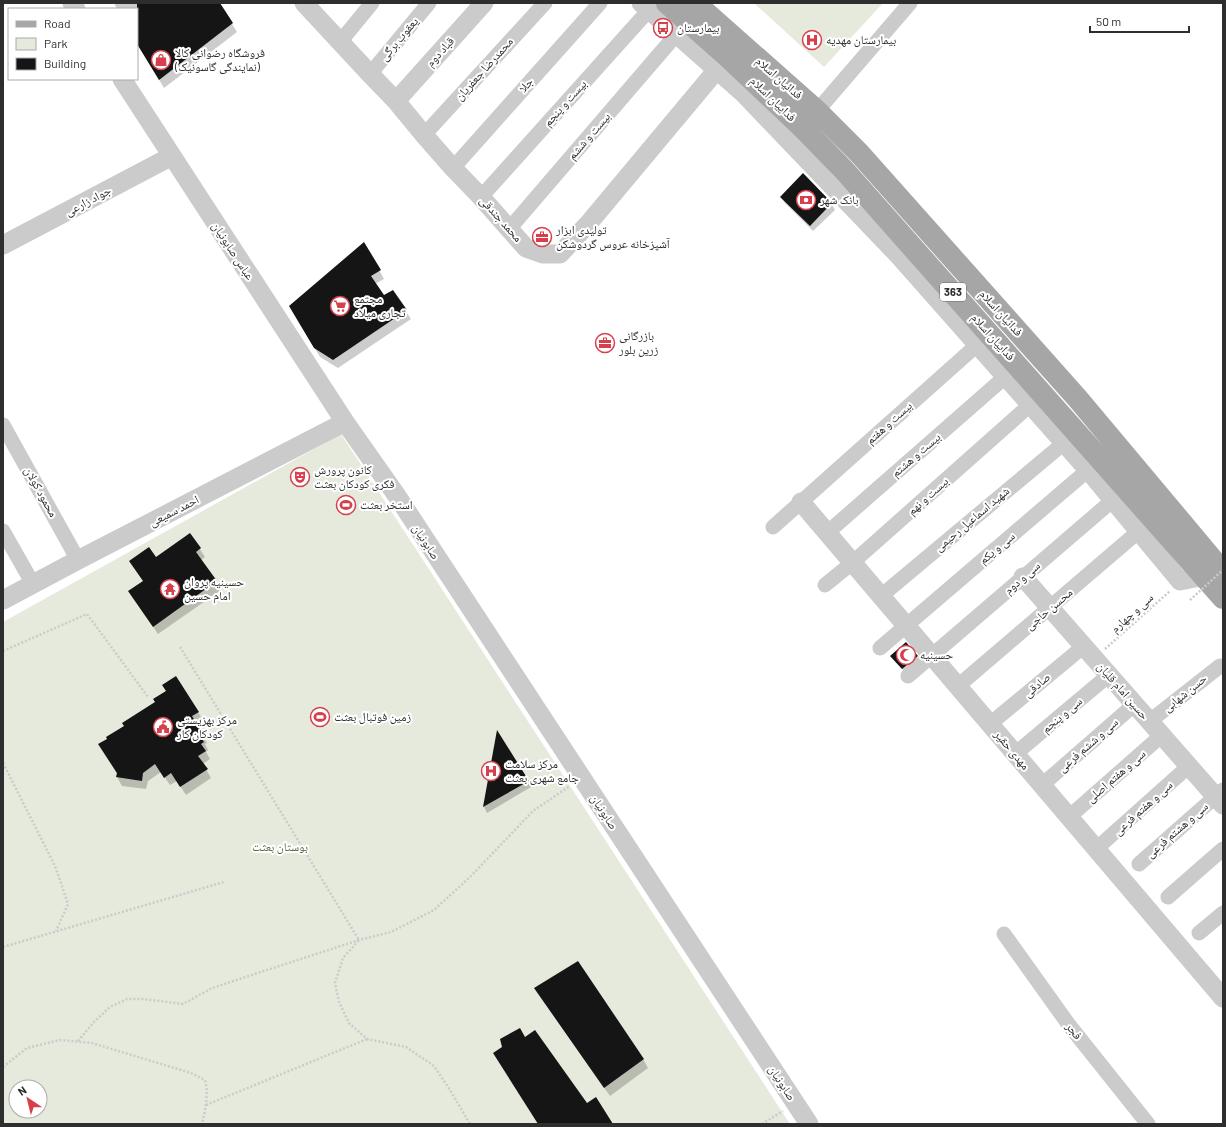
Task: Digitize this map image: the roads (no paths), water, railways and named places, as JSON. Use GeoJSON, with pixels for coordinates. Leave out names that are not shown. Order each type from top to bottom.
{"type":"FeatureCollection","features":[{"type":"Feature","properties":{"kind":"main road","name":"فدائیان اسلام"},"geometry":{"type":"LineString","coordinates":[[695,3],[817,111],[859,153],[1078,399],[1217,573]]}},
{"type":"Feature","properties":{"kind":"main road","name":"فداییان اسلام"},"geometry":{"type":"LineString","coordinates":[[652,5],[803,128],[837,177],[1180,548],[1217,573],[1223,598]]}},
{"type":"Feature","properties":{"kind":"main road"},"geometry":{"type":"LineString","coordinates":[[1078,399],[1088,420],[1164,519],[1180,548]]}},
{"type":"Feature","properties":{"kind":"street"},"geometry":{"type":"LineString","coordinates":[[340,42],[372,3]]}},
{"type":"Feature","properties":{"kind":"street","name":"یعقوب برگی"},"geometry":{"type":"LineString","coordinates":[[370,74],[429,3]]}},
{"type":"Feature","properties":{"kind":"street","name":"قباد دوم"},"geometry":{"type":"LineString","coordinates":[[396,101],[484,3]]}},
{"type":"Feature","properties":{"kind":"street","name":"محمدرضا جعفریان"},"geometry":{"type":"LineString","coordinates":[[424,135],[545,3]]}},
{"type":"Feature","properties":{"kind":"street","name":"جلا"},"geometry":{"type":"LineString","coordinates":[[452,168],[600,3]]}},
{"type":"Feature","properties":{"kind":"street"},"geometry":{"type":"LineString","coordinates":[[817,111],[910,3]]}},
{"type":"Feature","properties":{"kind":"street","name":"محمد جندقی"},"geometry":{"type":"LineString","coordinates":[[308,4],[340,42],[396,101],[452,168],[481,197],[526,248],[543,254],[560,254],[588,224],[723,63]]}},
{"type":"Feature","properties":{"kind":"street","name":"بیست و پنجم"},"geometry":{"type":"LineString","coordinates":[[481,197],[652,5]]}},
{"type":"Feature","properties":{"kind":"street","name":"بیست و ششم"},"geometry":{"type":"LineString","coordinates":[[509,229],[669,43]]}},
{"type":"Feature","properties":{"kind":"street","name":"عباس صابونیان"},"geometry":{"type":"LineString","coordinates":[[123,80],[345,422]]}},
{"type":"Feature","properties":{"kind":"street","name":"جواد زارعی"},"geometry":{"type":"LineString","coordinates":[[3,245],[172,156]]}},
{"type":"Feature","properties":{"kind":"street"},"geometry":{"type":"LineString","coordinates":[[837,177],[899,256],[1088,470],[1139,531],[1183,588],[1217,573]]}},
{"type":"Feature","properties":{"kind":"street","name":"بیست و هفتم"},"geometry":{"type":"LineString","coordinates":[[773,527],[977,344]]}},
{"type":"Feature","properties":{"kind":"street","name":"بیست و هشتم"},"geometry":{"type":"LineString","coordinates":[[827,533],[1005,376]]}},
{"type":"Feature","properties":{"kind":"street","name":"بیست و نهم"},"geometry":{"type":"LineString","coordinates":[[825,586],[1030,405]]}},
{"type":"Feature","properties":{"kind":"street","name":"احمد سمیعی"},"geometry":{"type":"LineString","coordinates":[[3,600],[345,422]]}},
{"type":"Feature","properties":{"kind":"street","name":"صابونیان"},"geometry":{"type":"LineString","coordinates":[[345,422],[397,496],[809,1124]]}},
{"type":"Feature","properties":{"kind":"street","name":"محمود کولان"},"geometry":{"type":"LineString","coordinates":[[3,425],[78,560]]}},
{"type":"Feature","properties":{"kind":"street","name":"شهید اسماعیل رحیمی"},"geometry":{"type":"LineString","coordinates":[[881,596],[1064,443]]}},
{"type":"Feature","properties":{"kind":"street","name":"سی و یکم"},"geometry":{"type":"LineString","coordinates":[[880,648],[1088,470]]}},
{"type":"Feature","properties":{"kind":"street","name":"سی و دوم"},"geometry":{"type":"LineString","coordinates":[[908,676],[1113,500]]}},
{"type":"Feature","properties":{"kind":"street","name":"مهدی حقیر"},"geometry":{"type":"LineString","coordinates":[[801,502],[1223,998]]}},
{"type":"Feature","properties":{"kind":"street"},"geometry":{"type":"LineString","coordinates":[[3,531],[32,584]]}},
{"type":"Feature","properties":{"kind":"street","name":"محسن حاجی"},"geometry":{"type":"LineString","coordinates":[[958,686],[1139,531]]}},
{"type":"Feature","properties":{"kind":"street","name":"حسین امام قلیان"},"geometry":{"type":"LineString","coordinates":[[1023,577],[1189,766],[1221,797]]}},
{"type":"Feature","properties":{"kind":"street","name":"صادقی"},"geometry":{"type":"LineString","coordinates":[[990,724],[1089,652]]}},
{"type":"Feature","properties":{"kind":"street","name":"حسن شهابی"},"geometry":{"type":"LineString","coordinates":[[1150,721],[1220,666]]}},
{"type":"Feature","properties":{"kind":"street","name":"سی و پنجم"},"geometry":{"type":"LineString","coordinates":[[1015,754],[1109,675]]}},
{"type":"Feature","properties":{"kind":"street","name":"سی و ششم فرعی"},"geometry":{"type":"LineString","coordinates":[[1042,785],[1135,704]]}},
{"type":"Feature","properties":{"kind":"street","name":"سی و هفتم اصلی"},"geometry":{"type":"LineString","coordinates":[[1069,817],[1162,735]]}},
{"type":"Feature","properties":{"kind":"street","name":"سی و هفتم فرعی"},"geometry":{"type":"LineString","coordinates":[[1096,849],[1189,766]]}},
{"type":"Feature","properties":{"kind":"street","name":"سی و هشتم فرعی"},"geometry":{"type":"LineString","coordinates":[[1139,864],[1221,797]]}},
{"type":"Feature","properties":{"kind":"street"},"geometry":{"type":"LineString","coordinates":[[1168,897],[1223,849]]}},
{"type":"Feature","properties":{"kind":"street"},"geometry":{"type":"LineString","coordinates":[[1199,933],[1223,913]]}},
{"type":"Feature","properties":{"kind":"street","name":"فجر"},"geometry":{"type":"LineString","coordinates":[[1004,934],[1069,1025],[1148,1124]]}},
{"type":"Feature","properties":{"kind":"place","name":"بیمارستان"},"geometry":{"type":"Point","coordinates":[663,28]}},
{"type":"Feature","properties":{"kind":"place","name":"بیمارستان مهدیه"},"geometry":{"type":"Point","coordinates":[812,40]}},
{"type":"Feature","properties":{"kind":"place","name":"فروشگاه رضوانی کالا (نمایندگی گاسونیک)"},"geometry":{"type":"Point","coordinates":[161,60]}},
{"type":"Feature","properties":{"kind":"place","name":"بانک شهر"},"geometry":{"type":"Point","coordinates":[806,200]}},
{"type":"Feature","properties":{"kind":"place","name":"تولیدی ابزار آشپزخانه عروس گردوشکن"},"geometry":{"type":"Point","coordinates":[542,237]}},
{"type":"Feature","properties":{"kind":"place","name":"مجتمع تجاری میلاد"},"geometry":{"type":"Point","coordinates":[340,306]}},
{"type":"Feature","properties":{"kind":"place","name":"بازرگانی زرین بلور"},"geometry":{"type":"Point","coordinates":[605,343]}},
{"type":"Feature","properties":{"kind":"place","name":"کانون پرورش فکری کودکان بعثت"},"geometry":{"type":"Point","coordinates":[300,477]}},
{"type":"Feature","properties":{"kind":"place","name":"استخر بعثت"},"geometry":{"type":"Point","coordinates":[346,505]}},
{"type":"Feature","properties":{"kind":"place","name":"حسینیه پروان امام حسین"},"geometry":{"type":"Point","coordinates":[170,589]}},
{"type":"Feature","properties":{"kind":"place","name":"حسینیه"},"geometry":{"type":"Point","coordinates":[906,655]}},
{"type":"Feature","properties":{"kind":"place","name":"زمین فوتبال بعثت"},"geometry":{"type":"Point","coordinates":[320,717]}},
{"type":"Feature","properties":{"kind":"place","name":"مرکز بهزیستی کودکان کار"},"geometry":{"type":"Point","coordinates":[163,727]}},
{"type":"Feature","properties":{"kind":"place","name":"مرکز سلامت جامع شهری بعثت"},"geometry":{"type":"Point","coordinates":[491,771]}},
{"type":"Feature","properties":{"kind":"park label","name":"بوستان بعثت"},"geometry":{"type":"Point","coordinates":[280,847]}}]}
